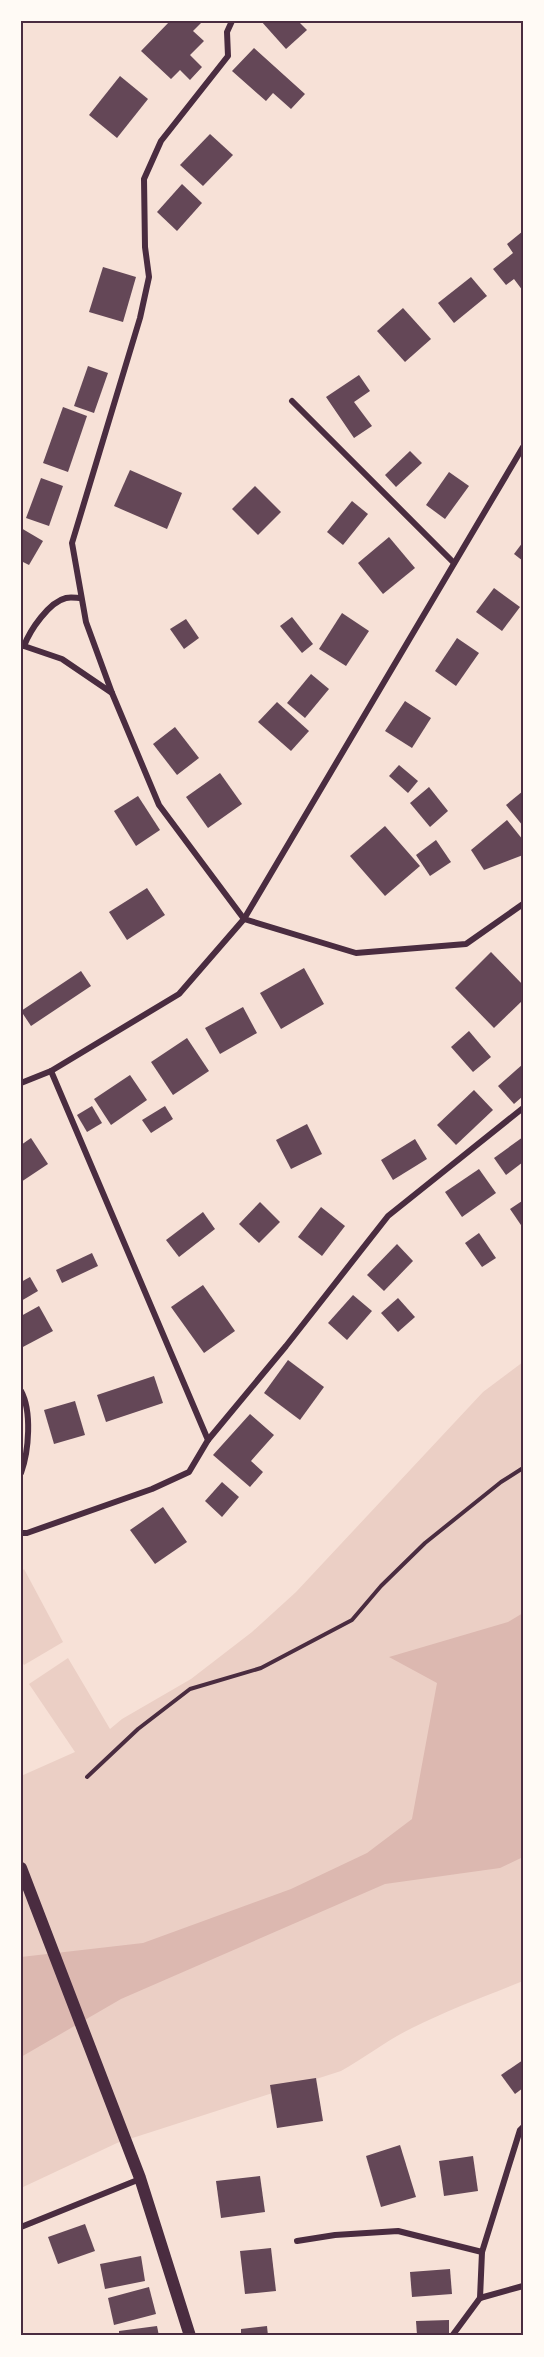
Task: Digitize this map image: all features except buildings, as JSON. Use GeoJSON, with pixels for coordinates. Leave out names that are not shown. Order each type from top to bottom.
{"type":"FeatureCollection","features":[{"type":"Feature","properties":{"kind":"main road"},"geometry":{"type":"LineString","coordinates":[[21,1868],[132,2155],[190,2336]]}},
{"type":"Feature","properties":{"kind":"street"},"geometry":{"type":"LineString","coordinates":[[232,21],[227,32],[228,56],[161,141],[144,179],[145,247],[149,277],[140,318],[72,543],[86,622],[112,693],[159,805],[243,919],[356,953],[466,944],[523,904]]}},
{"type":"Feature","properties":{"kind":"street"},"geometry":{"type":"LineString","coordinates":[[292,400],[454,564]]}},
{"type":"Feature","properties":{"kind":"street"},"geometry":{"type":"LineString","coordinates":[[21,1083],[51,1071],[179,994],[243,919],[523,447]]}},
{"type":"Feature","properties":{"kind":"street"},"geometry":{"type":"LineString","coordinates":[[81,598],[66,598],[46,612],[22,645],[62,659],[112,693]]}},
{"type":"Feature","properties":{"kind":"street"},"geometry":{"type":"LineString","coordinates":[[51,1071],[208,1440]]}},
{"type":"Feature","properties":{"kind":"street"},"geometry":{"type":"LineString","coordinates":[[21,1533],[27,1533],[152,1489],[189,1472],[208,1440],[286,1346],[388,1216],[523,1108]]}},
{"type":"Feature","properties":{"kind":"street"},"geometry":{"type":"LineString","coordinates":[[21,1390],[27,1402],[27,1458],[21,1473]]}},
{"type":"Feature","properties":{"kind":"street"},"geometry":{"type":"LineString","coordinates":[[452,2336],[480,2298],[482,2252],[514,2148],[523,2127]]}},
{"type":"Feature","properties":{"kind":"street"},"geometry":{"type":"LineString","coordinates":[[21,2227],[140,2178]]}},
{"type":"Feature","properties":{"kind":"street"},"geometry":{"type":"LineString","coordinates":[[297,2241],[335,2235],[398,2231],[482,2252]]}},
{"type":"Feature","properties":{"kind":"street"},"geometry":{"type":"LineString","coordinates":[[480,2298],[523,2286]]}},
{"type":"Feature","properties":{"kind":"path"},"geometry":{"type":"LineString","coordinates":[[87,1777],[138,1729],[190,1689],[261,1668],[352,1620],[381,1586],[425,1543],[501,1482],[523,1468]]}},
{"type":"Feature","properties":{"kind":"shaded area"},"geometry":{"type":"Polygon","coordinates":[[[523,1362],[523,1981],[412,2028],[341,2071],[117,2143],[21,2188],[21,1776],[75,1752],[29,1684],[68,1658],[110,1729],[122,1719],[191,1679],[252,1632],[296,1592],[483,1392],[523,1362]]]}},
{"type":"Feature","properties":{"kind":"shaded area"},"geometry":{"type":"Polygon","coordinates":[[[24,1569],[63,1642],[24,1665],[21,1660],[21,1572],[24,1569]]]}},
{"type":"Feature","properties":{"kind":"shaded area"},"geometry":{"type":"Polygon","coordinates":[[[523,1613],[523,1857],[500,1868],[385,1884],[121,1999],[21,2057],[21,1957],[143,1943],[291,1889],[367,1853],[412,1819],[437,1683],[389,1657],[508,1622],[523,1613]]]}}]}
